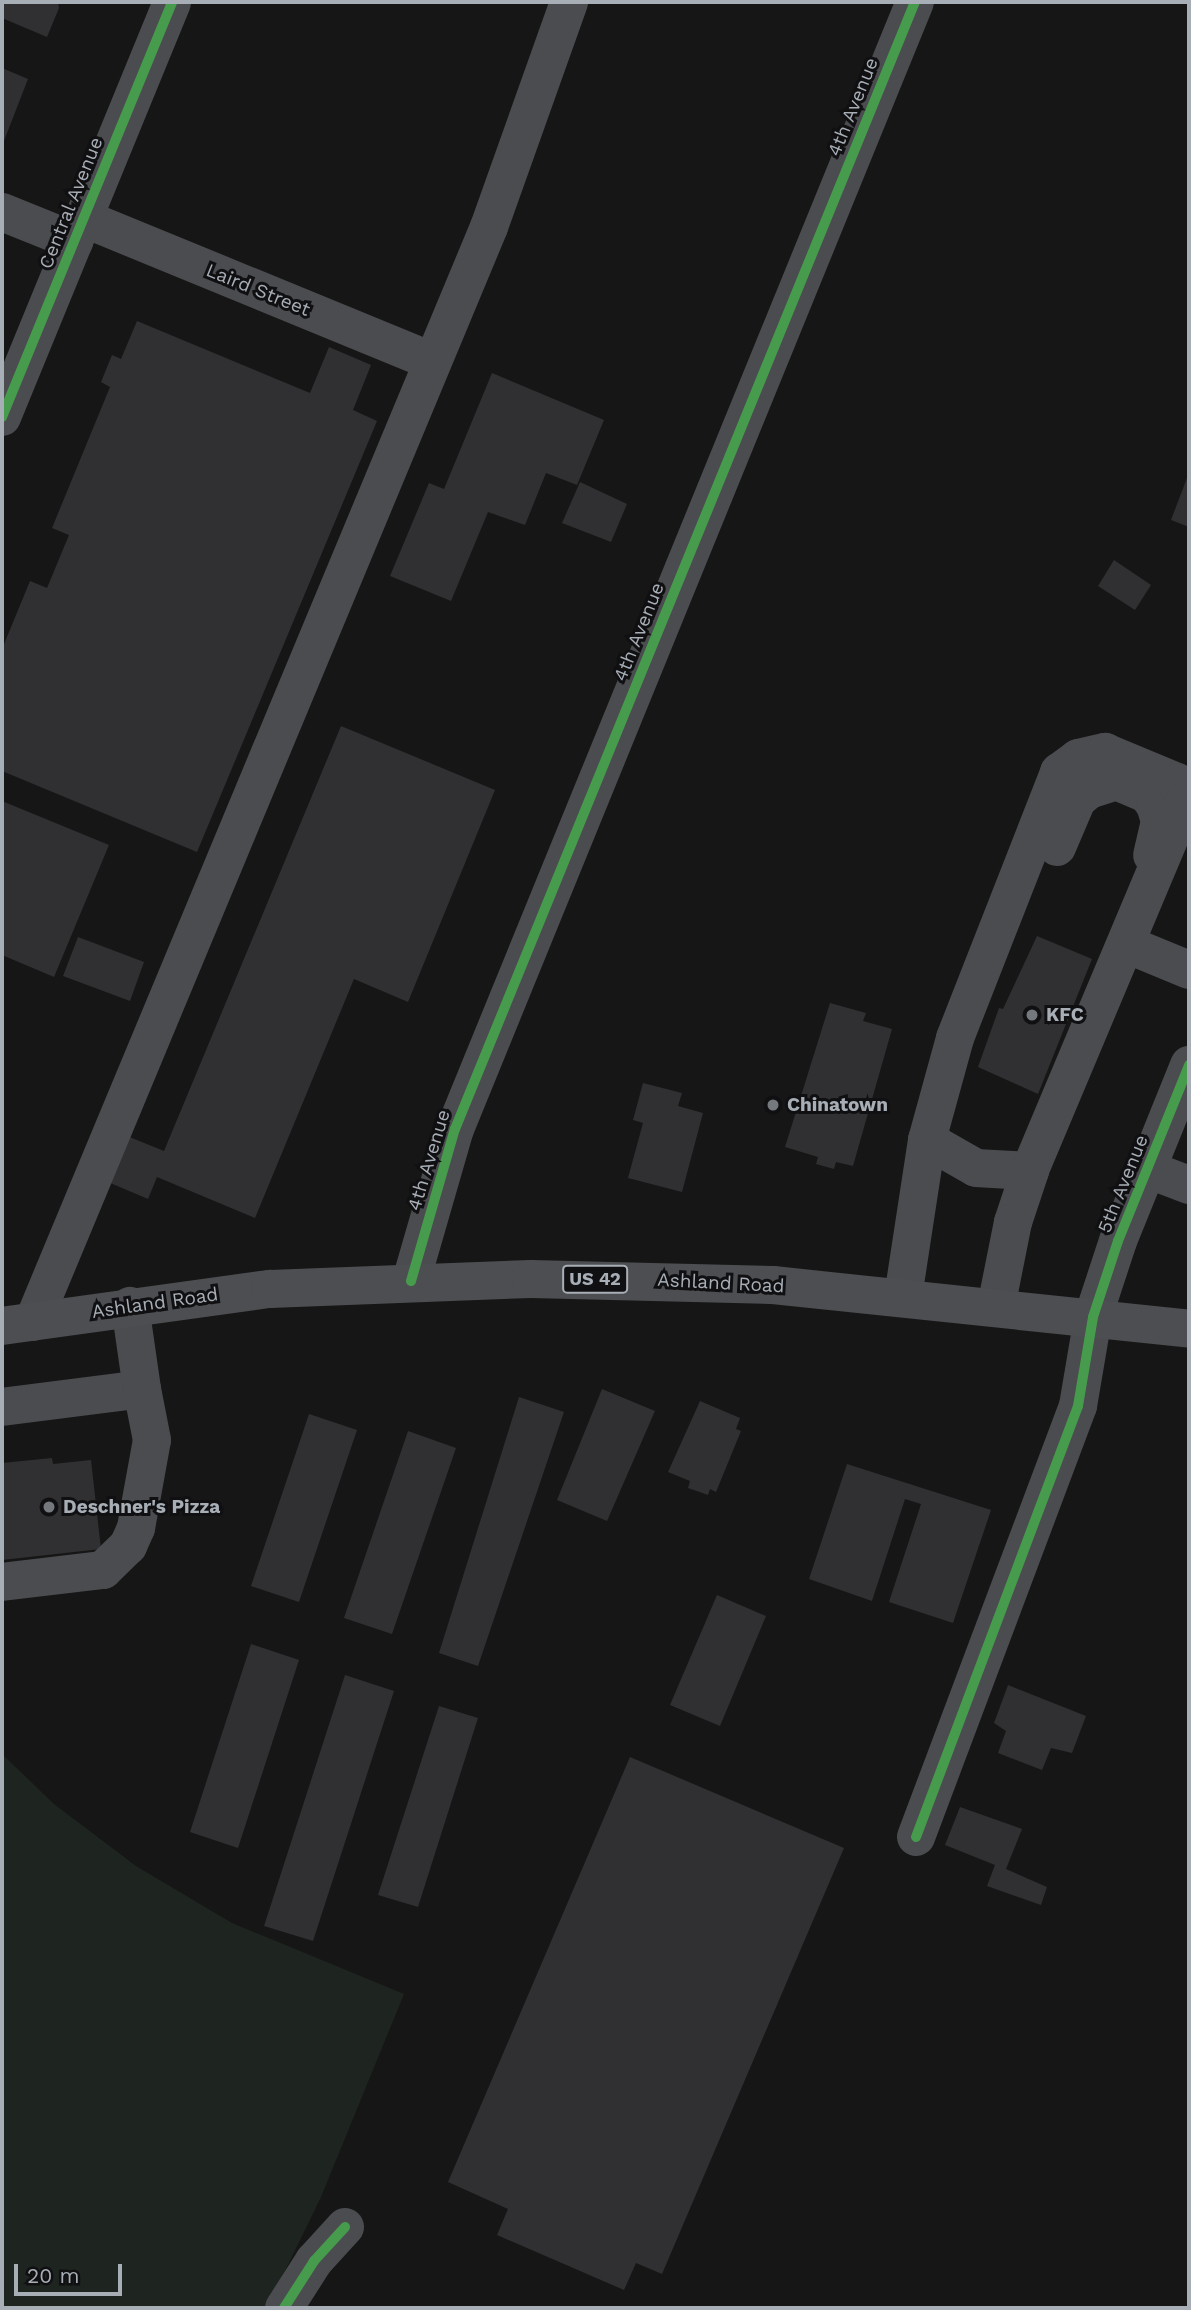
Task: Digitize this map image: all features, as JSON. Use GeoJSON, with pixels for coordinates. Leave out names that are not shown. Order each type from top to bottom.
{"type":"FeatureCollection","features":[{"type":"Feature","properties":{"kind":"main road","name":"Ashland Road"},"geometry":{"type":"LineString","coordinates":[[18,1324],[130,1306],[270,1289],[411,1281],[652,1280],[903,1297],[1189,1329]]}},
{"type":"Feature","properties":{"kind":"street","name":"Central Avenue"},"geometry":{"type":"LineString","coordinates":[[2,417],[172,2]]}},
{"type":"Feature","properties":{"kind":"street"},"geometry":{"type":"LineString","coordinates":[[18,1324],[488,227],[569,2]]}},
{"type":"Feature","properties":{"kind":"street","name":"4th Avenue"},"geometry":{"type":"LineString","coordinates":[[411,1281],[455,1129],[915,2]]}},
{"type":"Feature","properties":{"kind":"street","name":"Laird Street"},"geometry":{"type":"LineString","coordinates":[[2,212],[78,230],[432,361]]}},
{"type":"Feature","properties":{"kind":"street"},"geometry":{"type":"LineString","coordinates":[[903,1297],[927,1140],[971,998],[1059,772],[1078,758],[1105,752],[1177,782],[1186,799],[1030,1171],[1013,1222],[996,1307]]}},
{"type":"Feature","properties":{"kind":"street"},"geometry":{"type":"LineString","coordinates":[[971,998],[1003,979],[1077,800],[1089,790],[1116,782],[1147,794],[1160,821],[1157,844],[1094,995],[1092,1024]]}},
{"type":"Feature","properties":{"kind":"street"},"geometry":{"type":"LineString","coordinates":[[1126,944],[1189,970]]}},
{"type":"Feature","properties":{"kind":"street","name":"5th Avenue"},"geometry":{"type":"LineString","coordinates":[[916,1837],[1078,1406],[1093,1317],[1147,1169],[1189,1065]]}},
{"type":"Feature","properties":{"kind":"street"},"geometry":{"type":"LineString","coordinates":[[927,1140],[976,1168],[1030,1171]]}},
{"type":"Feature","properties":{"kind":"street"},"geometry":{"type":"LineString","coordinates":[[1147,1169],[1189,1185]]}},
{"type":"Feature","properties":{"kind":"street"},"geometry":{"type":"LineString","coordinates":[[2,1582],[103,1570],[128,1546],[136,1528],[152,1440],[130,1306]]}},
{"type":"Feature","properties":{"kind":"street"},"geometry":{"type":"LineString","coordinates":[[2,1407],[142,1389]]}},
{"type":"Feature","properties":{"kind":"street"},"geometry":{"type":"LineString","coordinates":[[284,2308],[314,2261],[345,2227]]}},
{"type":"Feature","properties":{"kind":"shaded area"},"geometry":{"type":"Polygon","coordinates":[[[2,1754],[54,1804],[136,1866],[232,1923],[404,1994],[321,2197],[267,2308],[2,2308],[2,1754]]]}},
{"type":"Feature","properties":{"kind":"building"},"geometry":{"type":"Polygon","coordinates":[[[2,2],[58,2],[59,8],[47,37],[2,18],[2,2]]]}},
{"type":"Feature","properties":{"kind":"building"},"geometry":{"type":"Polygon","coordinates":[[[2,68],[28,79],[2,146],[2,68]]]}},
{"type":"Feature","properties":{"kind":"building"},"geometry":{"type":"Polygon","coordinates":[[[137,321],[310,393],[329,347],[371,365],[353,410],[377,421],[197,852],[2,771],[2,649],[30,581],[47,588],[69,535],[52,528],[110,387],[101,382],[112,355],[121,359],[137,321]]]}},
{"type":"Feature","properties":{"kind":"building"},"geometry":{"type":"Polygon","coordinates":[[[492,373],[604,420],[577,485],[546,473],[525,525],[488,512],[451,601],[390,576],[429,483],[444,489],[492,373]]]}},
{"type":"Feature","properties":{"kind":"building"},"geometry":{"type":"Polygon","coordinates":[[[1187,478],[1189,479],[1189,527],[1171,520],[1187,478]]]}},
{"type":"Feature","properties":{"kind":"building"},"geometry":{"type":"Polygon","coordinates":[[[580,482],[627,504],[611,542],[562,523],[580,482]]]}},
{"type":"Feature","properties":{"kind":"building"},"geometry":{"type":"Polygon","coordinates":[[[1114,560],[1151,585],[1135,610],[1098,586],[1114,560]]]}},
{"type":"Feature","properties":{"kind":"building"},"geometry":{"type":"Polygon","coordinates":[[[341,726],[495,790],[408,1002],[354,979],[255,1218],[157,1177],[148,1199],[108,1182],[127,1136],[164,1151],[341,726]]]}},
{"type":"Feature","properties":{"kind":"building"},"geometry":{"type":"Polygon","coordinates":[[[2,801],[109,845],[54,977],[2,955],[2,801]]]}},
{"type":"Feature","properties":{"kind":"building","name":"KFC"},"geometry":{"type":"Polygon","coordinates":[[[1037,936],[1092,959],[1038,1094],[978,1067],[999,1008],[1003,1009],[1037,936]]]}},
{"type":"Feature","properties":{"kind":"building"},"geometry":{"type":"Polygon","coordinates":[[[78,937],[144,962],[130,1001],[63,976],[78,937]]]}},
{"type":"Feature","properties":{"kind":"building"},"geometry":{"type":"Polygon","coordinates":[[[830,1003],[866,1013],[863,1021],[892,1029],[853,1166],[836,1162],[834,1169],[816,1164],[818,1157],[785,1147],[830,1003]]]}},
{"type":"Feature","properties":{"kind":"building"},"geometry":{"type":"Polygon","coordinates":[[[643,1083],[682,1093],[678,1106],[703,1113],[682,1192],[628,1178],[643,1123],[633,1120],[643,1083]]]}},
{"type":"Feature","properties":{"kind":"building"},"geometry":{"type":"Polygon","coordinates":[[[602,1389],[655,1411],[607,1521],[557,1500],[602,1389]]]}},
{"type":"Feature","properties":{"kind":"building"},"geometry":{"type":"Polygon","coordinates":[[[519,1397],[564,1412],[478,1666],[439,1653],[519,1397]]]}},
{"type":"Feature","properties":{"kind":"building"},"geometry":{"type":"Polygon","coordinates":[[[700,1401],[740,1418],[736,1429],[741,1431],[716,1492],[710,1489],[708,1495],[688,1488],[690,1481],[668,1472],[700,1401]]]}},
{"type":"Feature","properties":{"kind":"building"},"geometry":{"type":"Polygon","coordinates":[[[309,1414],[357,1430],[299,1602],[251,1586],[309,1414]]]}},
{"type":"Feature","properties":{"kind":"building"},"geometry":{"type":"Polygon","coordinates":[[[408,1431],[456,1448],[392,1634],[344,1618],[408,1431]]]}},
{"type":"Feature","properties":{"kind":"building","name":"Deschner's Pizza"},"geometry":{"type":"Polygon","coordinates":[[[52,1458],[53,1464],[91,1460],[101,1549],[2,1560],[2,1463],[52,1458]]]}},
{"type":"Feature","properties":{"kind":"building"},"geometry":{"type":"Polygon","coordinates":[[[847,1464],[991,1510],[953,1623],[889,1602],[921,1504],[905,1499],[872,1601],[809,1579],[847,1464]]]}},
{"type":"Feature","properties":{"kind":"building"},"geometry":{"type":"Polygon","coordinates":[[[717,1595],[766,1616],[720,1726],[670,1705],[717,1595]]]}},
{"type":"Feature","properties":{"kind":"building"},"geometry":{"type":"Polygon","coordinates":[[[251,1644],[299,1660],[238,1848],[190,1832],[251,1644]]]}},
{"type":"Feature","properties":{"kind":"building"},"geometry":{"type":"Polygon","coordinates":[[[345,1675],[394,1691],[313,1941],[264,1926],[345,1675]]]}},
{"type":"Feature","properties":{"kind":"building"},"geometry":{"type":"Polygon","coordinates":[[[1008,1685],[1086,1716],[1072,1753],[1051,1748],[1042,1770],[998,1753],[1006,1731],[994,1723],[1008,1685]]]}},
{"type":"Feature","properties":{"kind":"building"},"geometry":{"type":"Polygon","coordinates":[[[439,1706],[478,1718],[418,1907],[378,1895],[439,1706]]]}},
{"type":"Feature","properties":{"kind":"building"},"geometry":{"type":"Polygon","coordinates":[[[630,1757],[844,1848],[662,2274],[636,2263],[624,2290],[497,2235],[508,2209],[448,2182],[630,1757]]]}},
{"type":"Feature","properties":{"kind":"building"},"geometry":{"type":"Polygon","coordinates":[[[960,1807],[1022,1829],[1006,1869],[1047,1887],[1041,1905],[987,1886],[995,1865],[945,1845],[960,1807]]]}},
{"type":"Feature","properties":{"kind":"cycle path"},"geometry":{"type":"LineString","coordinates":[[2,417],[172,2]]}},
{"type":"Feature","properties":{"kind":"cycle path"},"geometry":{"type":"LineString","coordinates":[[411,1281],[455,1129],[915,2]]}},
{"type":"Feature","properties":{"kind":"cycle path"},"geometry":{"type":"LineString","coordinates":[[916,1837],[1078,1406],[1093,1317],[1118,1241],[1189,1065]]}},
{"type":"Feature","properties":{"kind":"cycle path"},"geometry":{"type":"LineString","coordinates":[[284,2308],[314,2261],[345,2227]]}},
{"type":"Feature","properties":{"kind":"place","name":"KFC"},"geometry":{"type":"Point","coordinates":[1032,1015]}},
{"type":"Feature","properties":{"kind":"place","name":"Chinatown"},"geometry":{"type":"Point","coordinates":[773,1105]}},
{"type":"Feature","properties":{"kind":"place","name":"Deschner's Pizza"},"geometry":{"type":"Point","coordinates":[49,1507]}}]}
